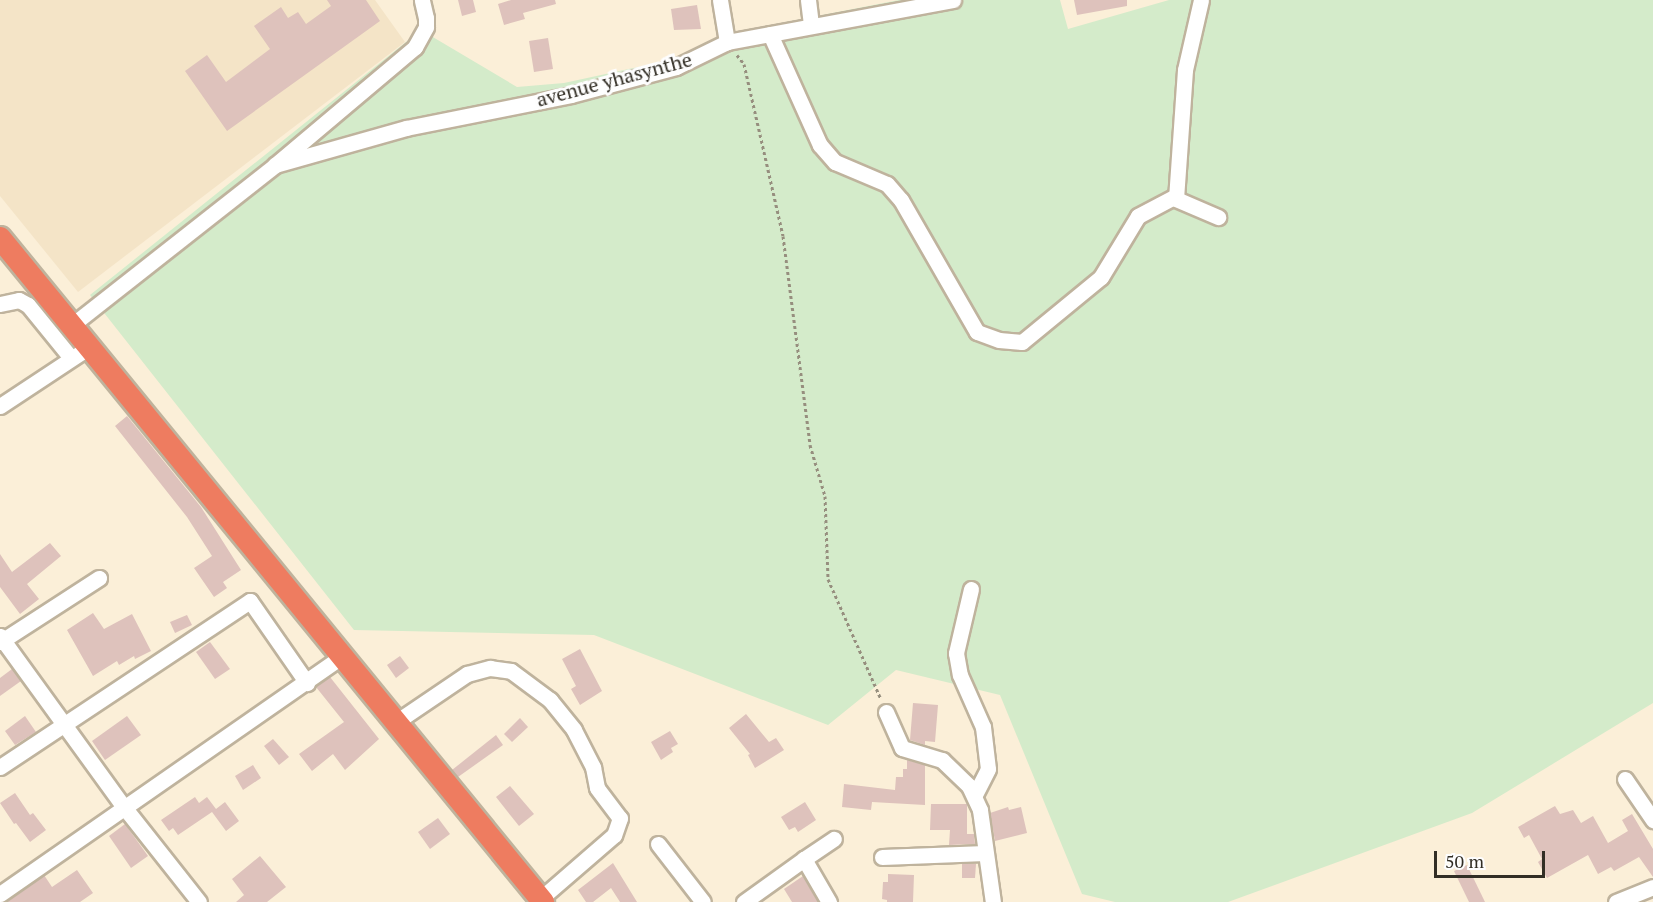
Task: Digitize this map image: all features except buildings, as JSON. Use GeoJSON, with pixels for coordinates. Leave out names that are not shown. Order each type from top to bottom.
{"type":"FeatureCollection","features":[{"type":"Feature","properties":{"kind":"highway"},"geometry":{"type":"LineString","coordinates":[[0,238],[72,325],[80,352],[343,656],[542,900]]}},
{"type":"Feature","properties":{"kind":"street"},"geometry":{"type":"LineString","coordinates":[[72,325],[275,165],[415,47],[426,27],[422,0]]}},
{"type":"Feature","properties":{"kind":"street"},"geometry":{"type":"LineString","coordinates":[[720,0],[727,42]]}},
{"type":"Feature","properties":{"kind":"street"},"geometry":{"type":"LineString","coordinates":[[808,0],[811,26]]}},
{"type":"Feature","properties":{"kind":"street","name":"avenue yhasynthe"},"geometry":{"type":"LineString","coordinates":[[275,165],[406,128],[571,95],[676,67],[727,42],[905,5],[953,0]]}},
{"type":"Feature","properties":{"kind":"street"},"geometry":{"type":"LineString","coordinates":[[1201,0],[1185,70],[1176,199],[1218,217]]}},
{"type":"Feature","properties":{"kind":"street"},"geometry":{"type":"LineString","coordinates":[[770,34],[820,144],[835,162],[887,184],[902,200],[977,332],[999,340],[1022,342],[1101,277],[1138,216],[1176,196]]}},
{"type":"Feature","properties":{"kind":"street"},"geometry":{"type":"LineString","coordinates":[[0,304],[19,300],[28,304],[80,352],[0,406]]}},
{"type":"Feature","properties":{"kind":"street"},"geometry":{"type":"LineString","coordinates":[[99,578],[1,639],[65,723],[124,807],[199,902]]}},
{"type":"Feature","properties":{"kind":"street"},"geometry":{"type":"LineString","coordinates":[[970,589],[956,653],[960,675],[983,727],[988,769],[974,796]]}},
{"type":"Feature","properties":{"kind":"street"},"geometry":{"type":"LineString","coordinates":[[0,766],[250,601],[308,682]]}},
{"type":"Feature","properties":{"kind":"street"},"geometry":{"type":"LineString","coordinates":[[0,894],[343,656]]}},
{"type":"Feature","properties":{"kind":"street"},"geometry":{"type":"LineString","coordinates":[[396,722],[466,674],[489,668],[511,671],[550,700],[574,729],[594,767],[597,788],[620,818],[614,835],[542,900]]}},
{"type":"Feature","properties":{"kind":"street"},"geometry":{"type":"LineString","coordinates":[[886,712],[902,748],[942,760],[969,786],[980,810],[993,902]]}},
{"type":"Feature","properties":{"kind":"street"},"geometry":{"type":"LineString","coordinates":[[1625,779],[1653,820]]}},
{"type":"Feature","properties":{"kind":"street"},"geometry":{"type":"LineString","coordinates":[[744,902],[834,839]]}},
{"type":"Feature","properties":{"kind":"street"},"geometry":{"type":"LineString","coordinates":[[658,844],[703,902]]}},
{"type":"Feature","properties":{"kind":"street"},"geometry":{"type":"LineString","coordinates":[[882,857],[985,853]]}},
{"type":"Feature","properties":{"kind":"street"},"geometry":{"type":"LineString","coordinates":[[804,859],[830,902]]}},
{"type":"Feature","properties":{"kind":"street"},"geometry":{"type":"LineString","coordinates":[[1616,902],[1653,887]]}},
{"type":"Feature","properties":{"kind":"path"},"geometry":{"type":"LineString","coordinates":[[727,42],[744,64],[783,236],[810,445],[825,496],[828,579],[886,712]]}},
{"type":"Feature","properties":{"kind":"shaded area"},"geometry":{"type":"Polygon","coordinates":[[[0,0],[375,0],[405,42],[78,292],[0,196],[0,0]]]}},
{"type":"Feature","properties":{"kind":"green space"},"geometry":{"type":"Polygon","coordinates":[[[899,0],[1060,0],[1068,29],[1169,0],[1653,0],[1653,703],[1472,813],[1228,902],[1115,902],[1082,894],[1000,695],[896,670],[828,725],[594,635],[354,630],[90,295],[421,30],[517,87],[564,83],[712,51],[756,28],[899,0]]]}}]}
